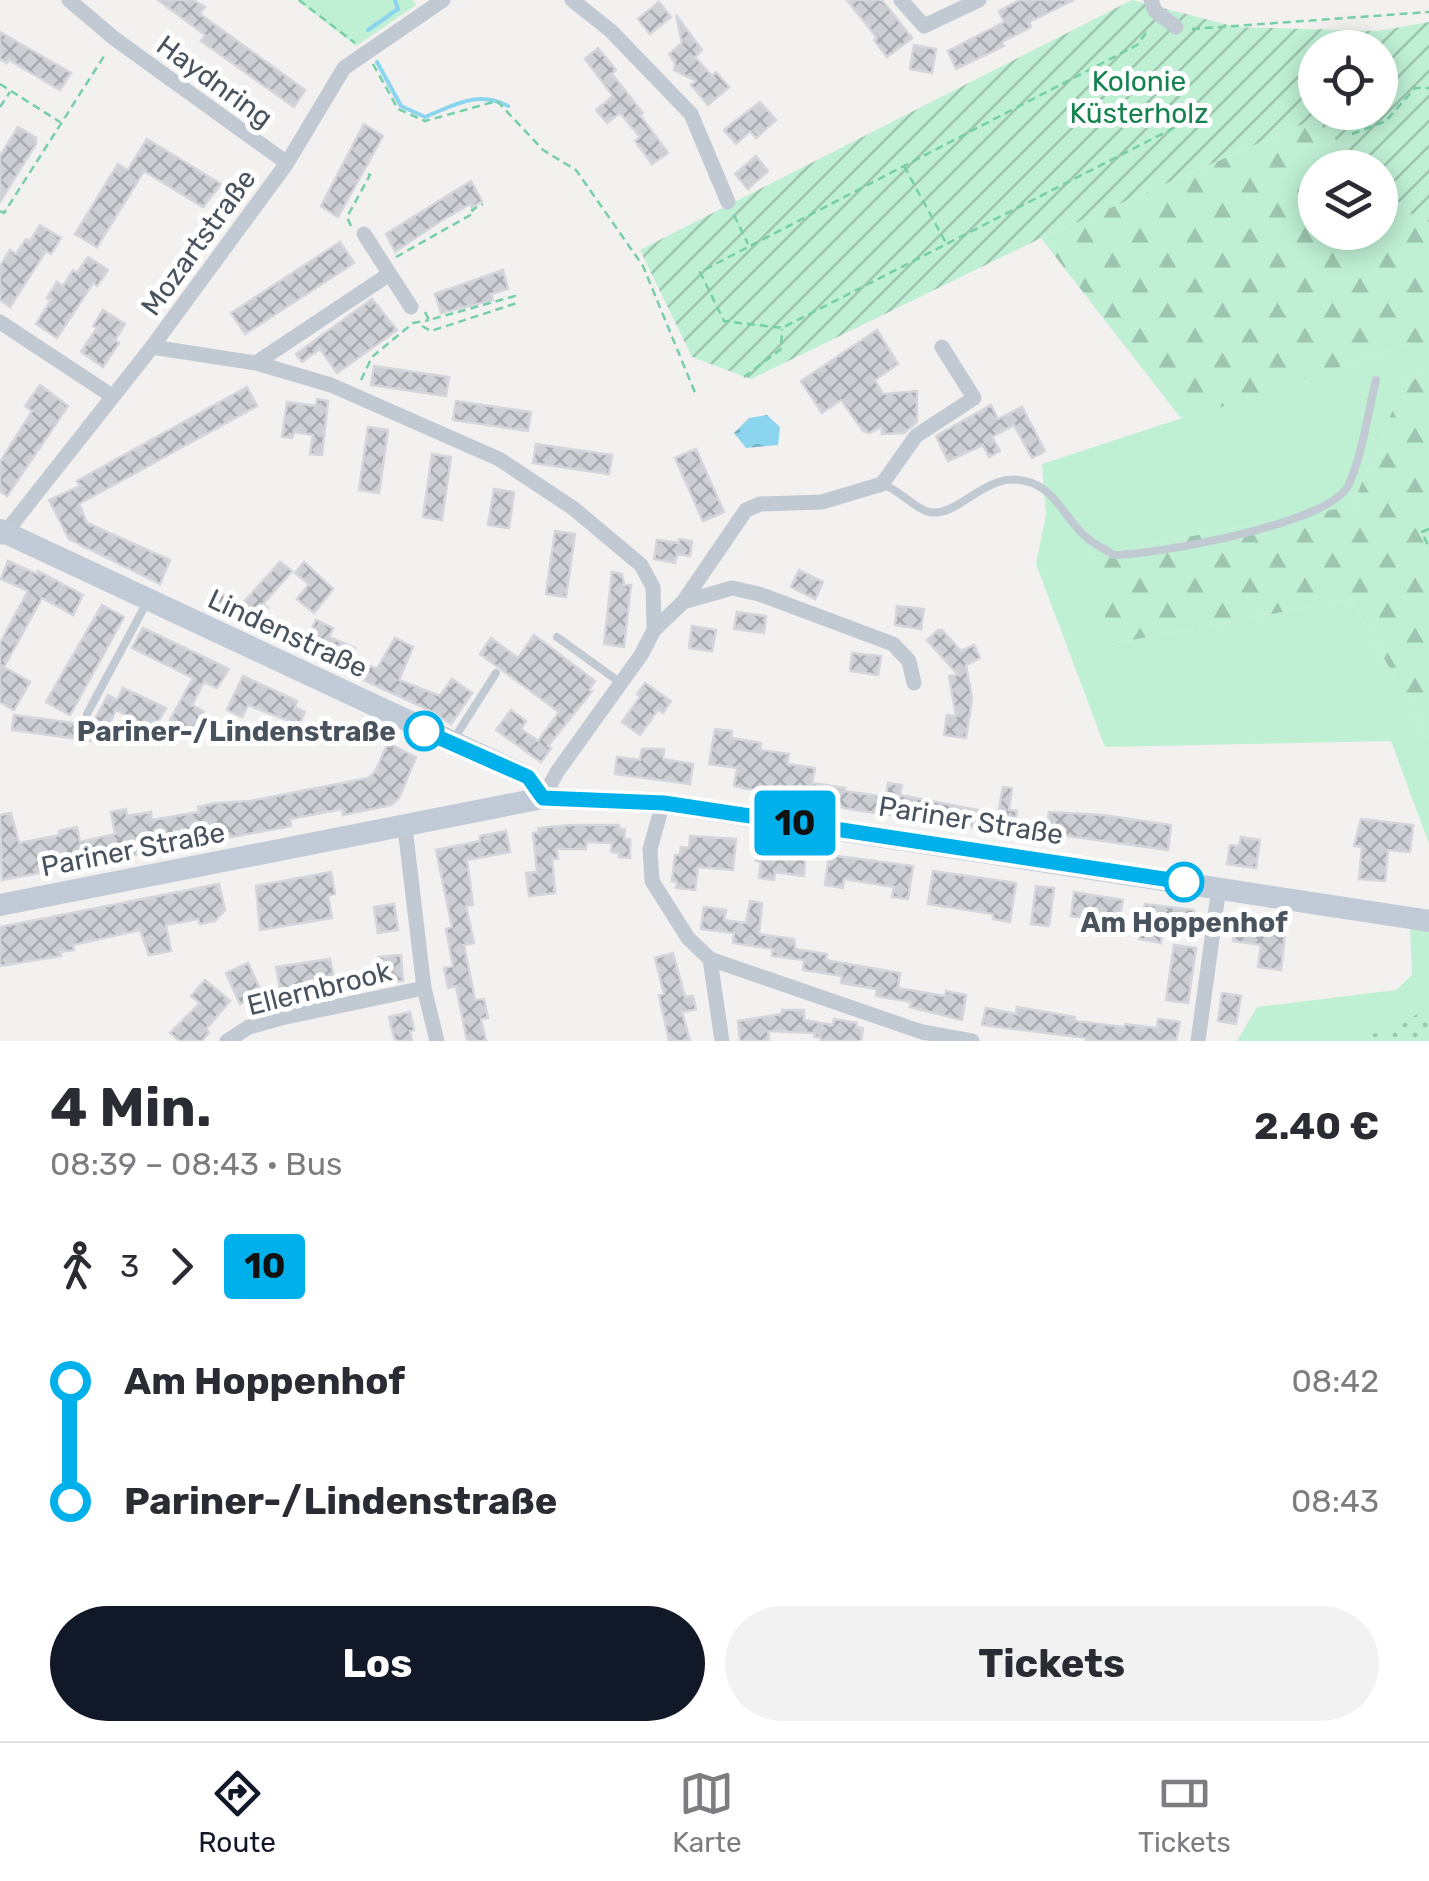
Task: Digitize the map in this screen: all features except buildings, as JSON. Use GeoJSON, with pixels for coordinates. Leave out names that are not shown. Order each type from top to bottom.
{"type":"FeatureCollection","features":[{"type":"Feature","properties":{"kind":"street","name":"Haydnring"},"geometry":{"type":"LineString","coordinates":[[69,0],[114,39],[287,164]]}},
{"type":"Feature","properties":{"kind":"street","name":"Mozartstraße"},"geometry":{"type":"LineString","coordinates":[[2,534],[152,346],[287,164],[344,68],[443,0]]}},
{"type":"Feature","properties":{"kind":"street"},"geometry":{"type":"LineString","coordinates":[[572,0],[611,31],[691,114],[728,202]]}},
{"type":"Feature","properties":{"kind":"street"},"geometry":{"type":"LineString","coordinates":[[901,0],[924,26],[979,0]]}},
{"type":"Feature","properties":{"kind":"street"},"geometry":{"type":"LineString","coordinates":[[1151,0],[1156,11],[1176,27]]}},
{"type":"Feature","properties":{"kind":"street"},"geometry":{"type":"LineString","coordinates":[[364,234],[411,307]]}},
{"type":"Feature","properties":{"kind":"street"},"geometry":{"type":"LineString","coordinates":[[256,363],[384,270]]}},
{"type":"Feature","properties":{"kind":"street"},"geometry":{"type":"LineString","coordinates":[[0,322],[112,396]]}},
{"type":"Feature","properties":{"kind":"street"},"geometry":{"type":"LineString","coordinates":[[152,346],[256,363],[332,385],[499,459],[572,508],[642,565],[653,587],[654,630]]}},
{"type":"Feature","properties":{"kind":"street"},"geometry":{"type":"LineString","coordinates":[[543,798],[654,630],[683,602],[746,510],[760,504],[822,502],[882,484],[916,436],[974,398],[942,347]]}},
{"type":"Feature","properties":{"kind":"street","name":"Lindenstraße"},"geometry":{"type":"LineString","coordinates":[[2,534],[528,777],[543,798]]}},
{"type":"Feature","properties":{"kind":"street"},"geometry":{"type":"LineString","coordinates":[[683,602],[732,588],[759,594],[893,644],[909,662],[914,684]]}},
{"type":"Feature","properties":{"kind":"street","name":"Pariner Straße"},"geometry":{"type":"LineString","coordinates":[[0,904],[406,828],[543,798],[664,803],[1429,921]]}},
{"type":"Feature","properties":{"kind":"street"},"geometry":{"type":"LineString","coordinates":[[664,803],[650,848],[652,881],[688,938],[710,959],[922,1032],[972,1041]]}},
{"type":"Feature","properties":{"kind":"street"},"geometry":{"type":"LineString","coordinates":[[406,828],[424,988],[437,1041]]}},
{"type":"Feature","properties":{"kind":"street"},"geometry":{"type":"LineString","coordinates":[[1198,1041],[1219,887]]}},
{"type":"Feature","properties":{"kind":"street"},"geometry":{"type":"LineString","coordinates":[[710,959],[722,1041]]}},
{"type":"Feature","properties":{"kind":"street","name":"Ellernbrook"},"geometry":{"type":"LineString","coordinates":[[227,1041],[249,1027],[281,1018],[424,988]]}},
{"type":"Feature","properties":{"kind":"lane"},"geometry":{"type":"LineString","coordinates":[[882,484],[931,512],[954,506],[973,492],[1000,481],[1018,480],[1050,493],[1086,537],[1114,555],[1182,546],[1263,528],[1326,507],[1340,496],[1353,470],[1376,380]]}},
{"type":"Feature","properties":{"kind":"lane"},"geometry":{"type":"LineString","coordinates":[[88,714],[148,600]]}},
{"type":"Feature","properties":{"kind":"lane"},"geometry":{"type":"LineString","coordinates":[[558,637],[621,683]]}},
{"type":"Feature","properties":{"kind":"lane"},"geometry":{"type":"LineString","coordinates":[[451,743],[496,673]]}},
{"type":"Feature","properties":{"kind":"path"},"geometry":{"type":"LineString","coordinates":[[299,0],[356,43],[398,108],[425,121],[497,101],[543,150],[576,170],[643,266],[696,396]]}},
{"type":"Feature","properties":{"kind":"path"},"geometry":{"type":"LineString","coordinates":[[1176,27],[1429,12]]}},
{"type":"Feature","properties":{"kind":"path"},"geometry":{"type":"LineString","coordinates":[[1146,33],[1137,46],[700,272],[724,321],[782,328],[1211,109]]}},
{"type":"Feature","properties":{"kind":"path"},"geometry":{"type":"LineString","coordinates":[[0,211],[4,213],[114,39]]}},
{"type":"Feature","properties":{"kind":"path"},"geometry":{"type":"LineString","coordinates":[[0,84],[61,122]]}},
{"type":"Feature","properties":{"kind":"path"},"geometry":{"type":"LineString","coordinates":[[1352,134],[1386,122],[1415,88],[1429,88]]}},
{"type":"Feature","properties":{"kind":"path"},"geometry":{"type":"LineString","coordinates":[[0,108],[11,91]]}},
{"type":"Feature","properties":{"kind":"path"},"geometry":{"type":"LineString","coordinates":[[904,166],[947,244]]}},
{"type":"Feature","properties":{"kind":"path"},"geometry":{"type":"LineString","coordinates":[[364,234],[356,238],[347,217],[370,175],[366,173]]}},
{"type":"Feature","properties":{"kind":"path"},"geometry":{"type":"LineString","coordinates":[[728,202],[749,245]]}},
{"type":"Feature","properties":{"kind":"path"},"geometry":{"type":"LineString","coordinates":[[384,270],[484,204]]}},
{"type":"Feature","properties":{"kind":"path"},"geometry":{"type":"LineString","coordinates":[[354,395],[372,357],[413,323],[431,331],[517,304],[516,296],[419,324]]}},
{"type":"Feature","properties":{"kind":"path"},"geometry":{"type":"LineString","coordinates":[[411,307],[419,302],[429,320]]}},
{"type":"Feature","properties":{"kind":"path"},"geometry":{"type":"LineString","coordinates":[[744,376],[781,349],[782,328]]}},
{"type":"Feature","properties":{"kind":"path"},"geometry":{"type":"LineString","coordinates":[[1429,529],[1422,532],[1429,548]]}},
{"type":"Feature","properties":{"kind":"green space"},"geometry":{"type":"Polygon","coordinates":[[[297,0],[413,0],[416,5],[356,46],[297,0]]]}},
{"type":"Feature","properties":{"kind":"green space","name":"Kolonie Küsterholz"},"geometry":{"type":"Polygon","coordinates":[[[1132,0],[1236,27],[1342,30],[1298,30],[1298,126],[1041,238],[751,379],[692,357],[640,250],[1132,0]]]}},
{"type":"Feature","properties":{"kind":"green space","name":"Kolonie Küsterholz"},"geometry":{"type":"Polygon","coordinates":[[[1429,22],[1429,222],[1413,216],[1398,201],[1398,150],[1346,150],[1325,130],[1398,130],[1398,30],[1384,30],[1429,22]]]}},
{"type":"Feature","properties":{"kind":"green space"},"geometry":{"type":"Polygon","coordinates":[[[1298,126],[1298,130],[1325,130],[1346,150],[1298,150],[1298,250],[1398,250],[1398,201],[1413,216],[1429,222],[1429,343],[1409,343],[1189,418],[1180,417],[1041,238],[1298,126]]]}},
{"type":"Feature","properties":{"kind":"green space"},"geometry":{"type":"Polygon","coordinates":[[[1410,343],[1429,343],[1429,371],[1403,386],[1352,506],[1092,555],[1112,644],[1351,599],[1429,739],[1429,844],[1391,741],[1105,747],[1036,564],[1046,515],[1042,464],[1410,343]]]}},
{"type":"Feature","properties":{"kind":"green space"},"geometry":{"type":"Polygon","coordinates":[[[1429,371],[1429,739],[1351,599],[1111,644],[1091,555],[1352,506],[1403,386],[1429,371]]]}},
{"type":"Feature","properties":{"kind":"green space"},"geometry":{"type":"Polygon","coordinates":[[[1410,929],[1429,931],[1429,1041],[1237,1041],[1257,1007],[1396,990],[1412,975],[1410,929]]]}},
{"type":"Feature","properties":{"kind":"green space"},"geometry":{"type":"Polygon","coordinates":[[[1429,1006],[1429,1041],[1343,1041],[1395,1029],[1429,1006]]]}},
{"type":"Feature","properties":{"kind":"water"},"geometry":{"type":"Polygon","coordinates":[[[767,415],[780,427],[778,445],[746,448],[734,433],[749,418],[767,415]]]}},
{"type":"Feature","properties":{"kind":"waterway"},"geometry":{"type":"LineString","coordinates":[[368,30],[398,9],[395,0]]}},
{"type":"Feature","properties":{"kind":"waterway"},"geometry":{"type":"LineString","coordinates":[[377,62],[401,106],[425,117],[476,99],[508,106]]}},
{"type":"Feature","properties":{"kind":"bus line","name":"10"},"geometry":{"type":"LineString","coordinates":[[424,731],[528,777],[543,798],[664,803],[1184,882]]}},
{"type":"Feature","properties":{"kind":"place","name":"Pariner-/Lindenstraße"},"geometry":{"type":"Point","coordinates":[424,731]}},
{"type":"Feature","properties":{"kind":"place","name":"Am Hoppenhof"},"geometry":{"type":"Point","coordinates":[1184,882]}}]}
